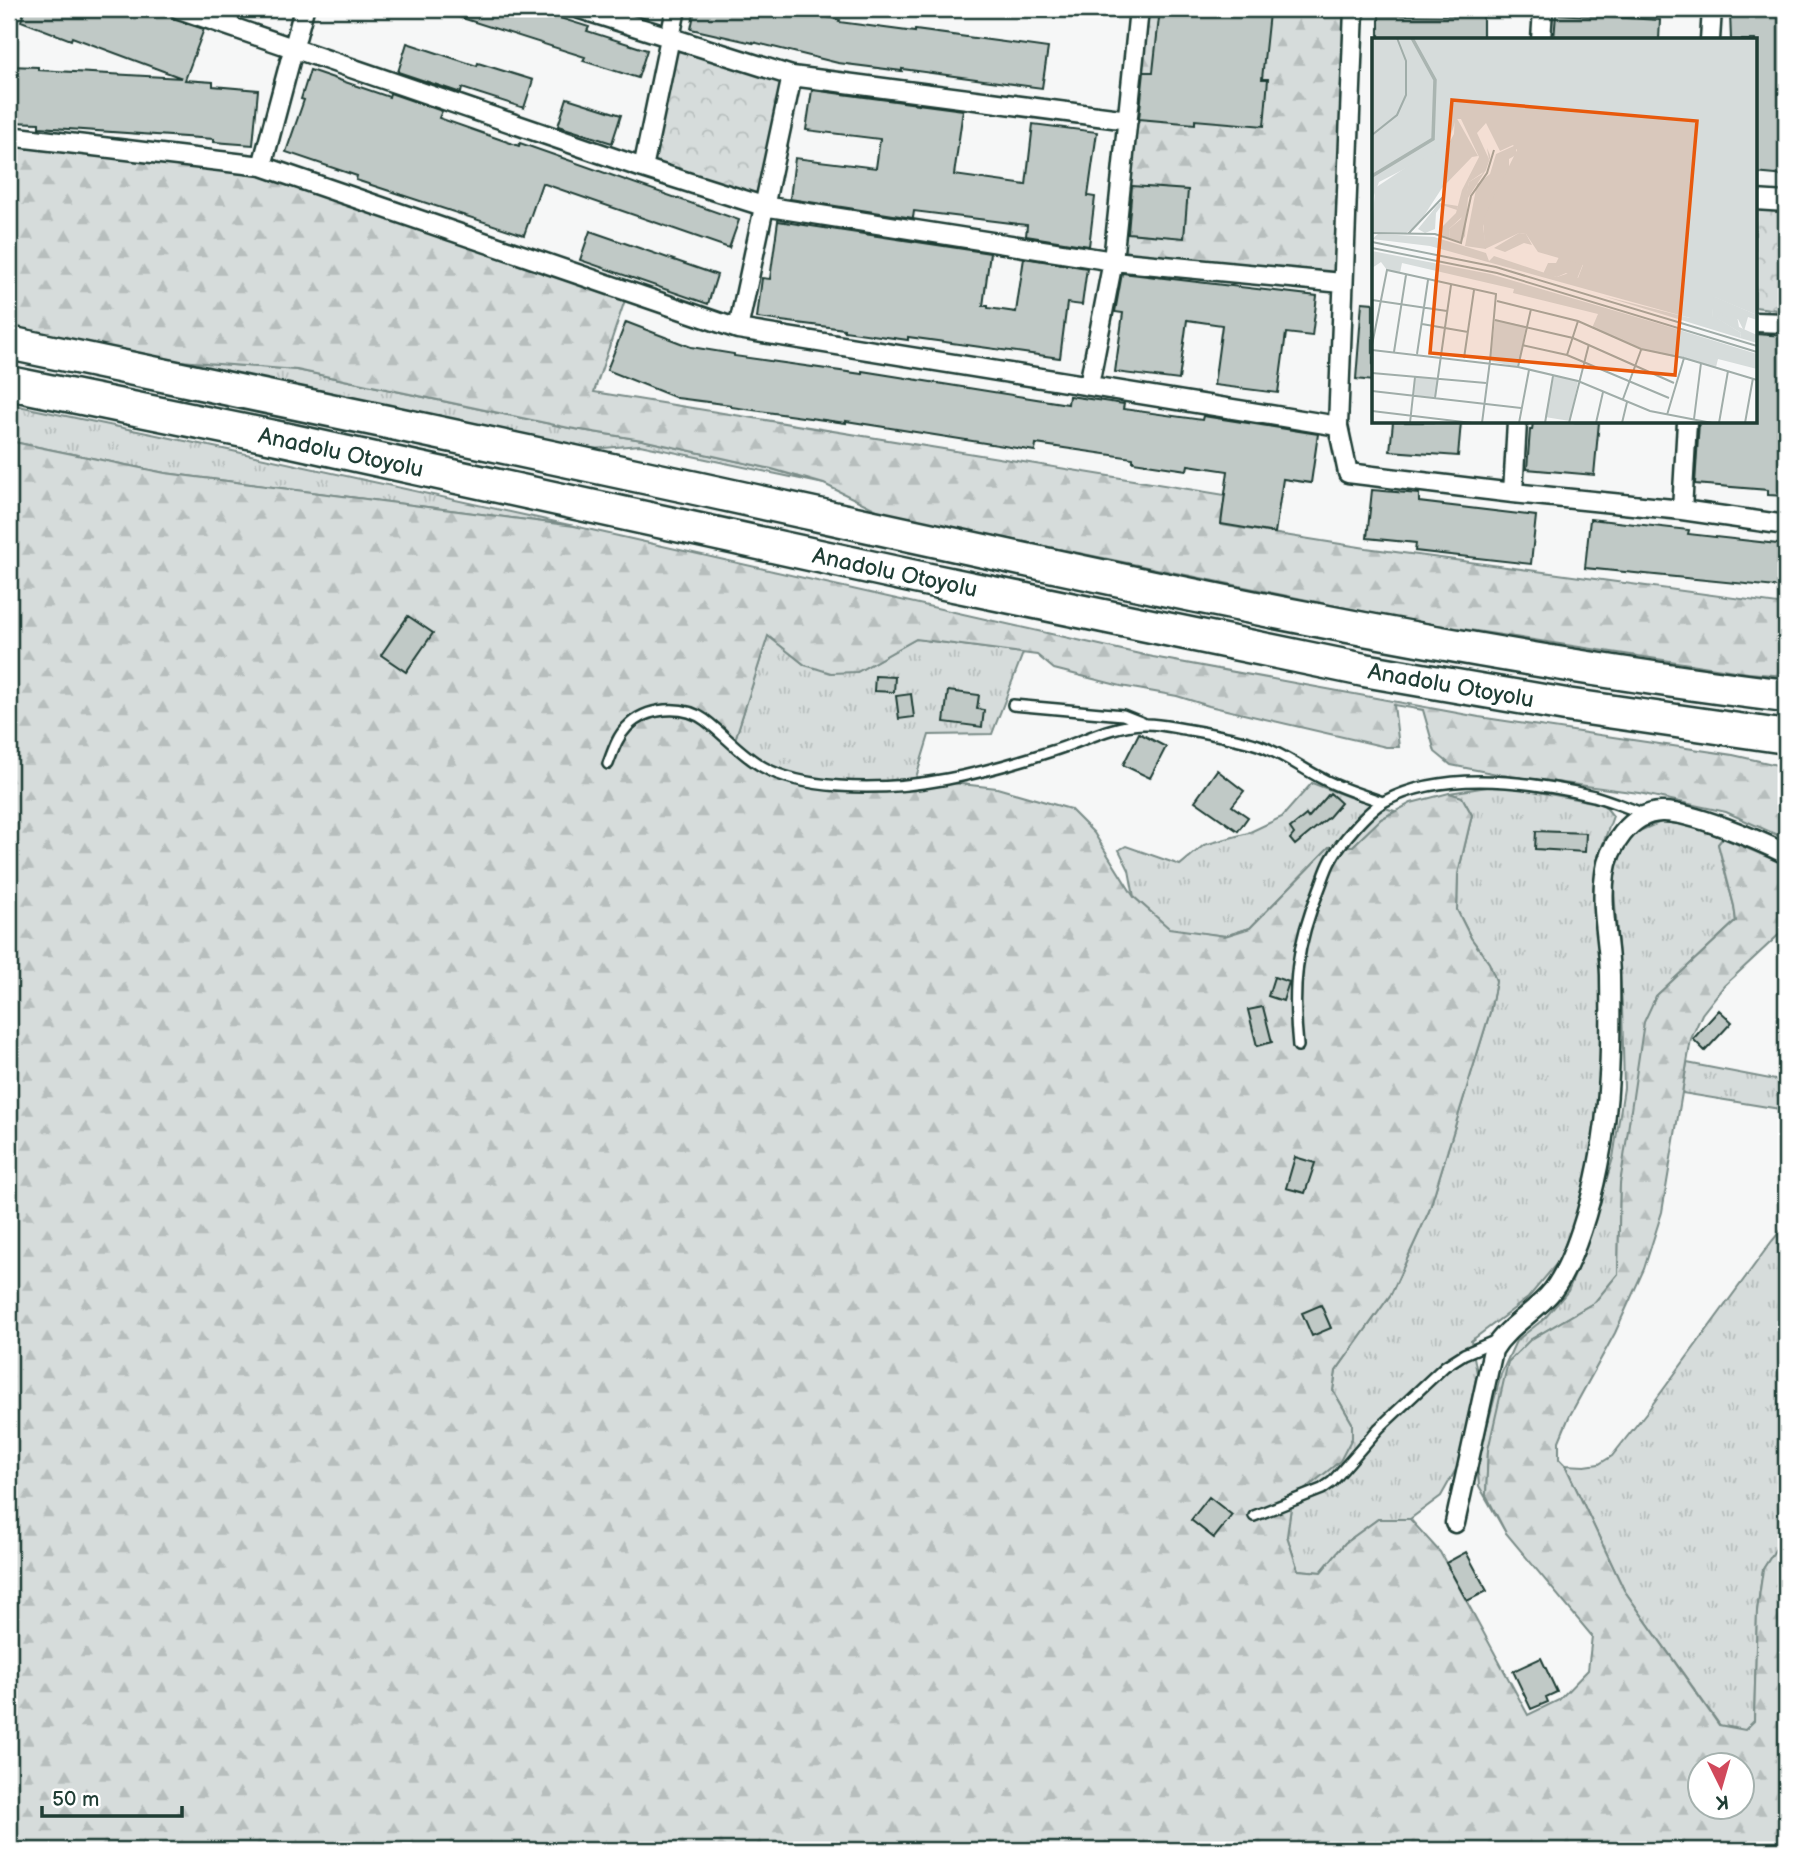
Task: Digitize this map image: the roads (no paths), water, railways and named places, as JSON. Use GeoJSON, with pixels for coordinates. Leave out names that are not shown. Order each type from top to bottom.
{"type":"FeatureCollection","features":[{"type":"Feature","properties":{"kind":"highway","name":"Anadolu Otoyolu"},"geometry":{"type":"LineString","coordinates":[[9,343],[1144,585],[1356,627],[1566,664],[1786,696]]}},
{"type":"Feature","properties":{"kind":"highway","name":"Anadolu Otoyolu"},"geometry":{"type":"LineString","coordinates":[[9,383],[1364,670],[1566,705],[1786,737]]}},
{"type":"Feature","properties":{"kind":"street"},"geometry":{"type":"LineString","coordinates":[[179,9],[643,169],[763,206],[1113,261],[1342,284]]}},
{"type":"Feature","properties":{"kind":"street"},"geometry":{"type":"LineString","coordinates":[[262,166],[304,9]]}},
{"type":"Feature","properties":{"kind":"street"},"geometry":{"type":"LineString","coordinates":[[580,9],[792,76],[1128,120]]}},
{"type":"Feature","properties":{"kind":"street"},"geometry":{"type":"LineString","coordinates":[[643,169],[676,9]]}},
{"type":"Feature","properties":{"kind":"street"},"geometry":{"type":"LineString","coordinates":[[1089,385],[1113,261],[1139,9]]}},
{"type":"Feature","properties":{"kind":"street"},"geometry":{"type":"LineString","coordinates":[[1354,9],[1338,426],[1349,473],[1682,510],[1786,525]]}},
{"type":"Feature","properties":{"kind":"street"},"geometry":{"type":"LineString","coordinates":[[1541,38],[1543,9]]}},
{"type":"Feature","properties":{"kind":"street"},"geometry":{"type":"LineString","coordinates":[[1710,38],[1712,9]]}},
{"type":"Feature","properties":{"kind":"street"},"geometry":{"type":"LineString","coordinates":[[738,329],[792,76]]}},
{"type":"Feature","properties":{"kind":"street"},"geometry":{"type":"LineString","coordinates":[[9,136],[262,166],[738,329],[1338,426]]}},
{"type":"Feature","properties":{"kind":"street"},"geometry":{"type":"LineString","coordinates":[[1756,200],[1786,202]]}},
{"type":"Feature","properties":{"kind":"street"},"geometry":{"type":"LineString","coordinates":[[1756,322],[1786,323]]}},
{"type":"Feature","properties":{"kind":"street"},"geometry":{"type":"LineString","coordinates":[[1513,493],[1517,424]]}},
{"type":"Feature","properties":{"kind":"street"},"geometry":{"type":"LineString","coordinates":[[1682,510],[1687,424]]}},
{"type":"Feature","properties":{"kind":"street"},"geometry":{"type":"LineString","coordinates":[[1455,1522],[1493,1350],[1500,1339],[1553,1290],[1567,1266],[1598,1168],[1610,1074],[1609,950],[1604,877],[1612,849],[1621,835],[1646,815],[1660,812],[1708,822],[1786,854]]}},
{"type":"Feature","properties":{"kind":"lane"},"geometry":{"type":"LineString","coordinates":[[1013,705],[1123,715],[1145,723],[1229,737],[1259,745],[1346,790],[1383,802]]}},
{"type":"Feature","properties":{"kind":"lane"},"geometry":{"type":"LineString","coordinates":[[608,764],[617,740],[628,726],[643,715],[664,710],[686,710],[704,719],[733,746],[763,767],[798,781],[840,786],[892,787],[983,772],[1118,727],[1145,723]]}},
{"type":"Feature","properties":{"kind":"lane"},"geometry":{"type":"LineString","coordinates":[[1298,1046],[1294,1008],[1303,933],[1332,859],[1358,824],[1383,802],[1423,786],[1462,781],[1512,783],[1596,797],[1646,815]]}},
{"type":"Feature","properties":{"kind":"lane"},"geometry":{"type":"LineString","coordinates":[[1254,1516],[1322,1489],[1332,1482],[1379,1428],[1445,1366],[1464,1354],[1500,1339]]}}]}
